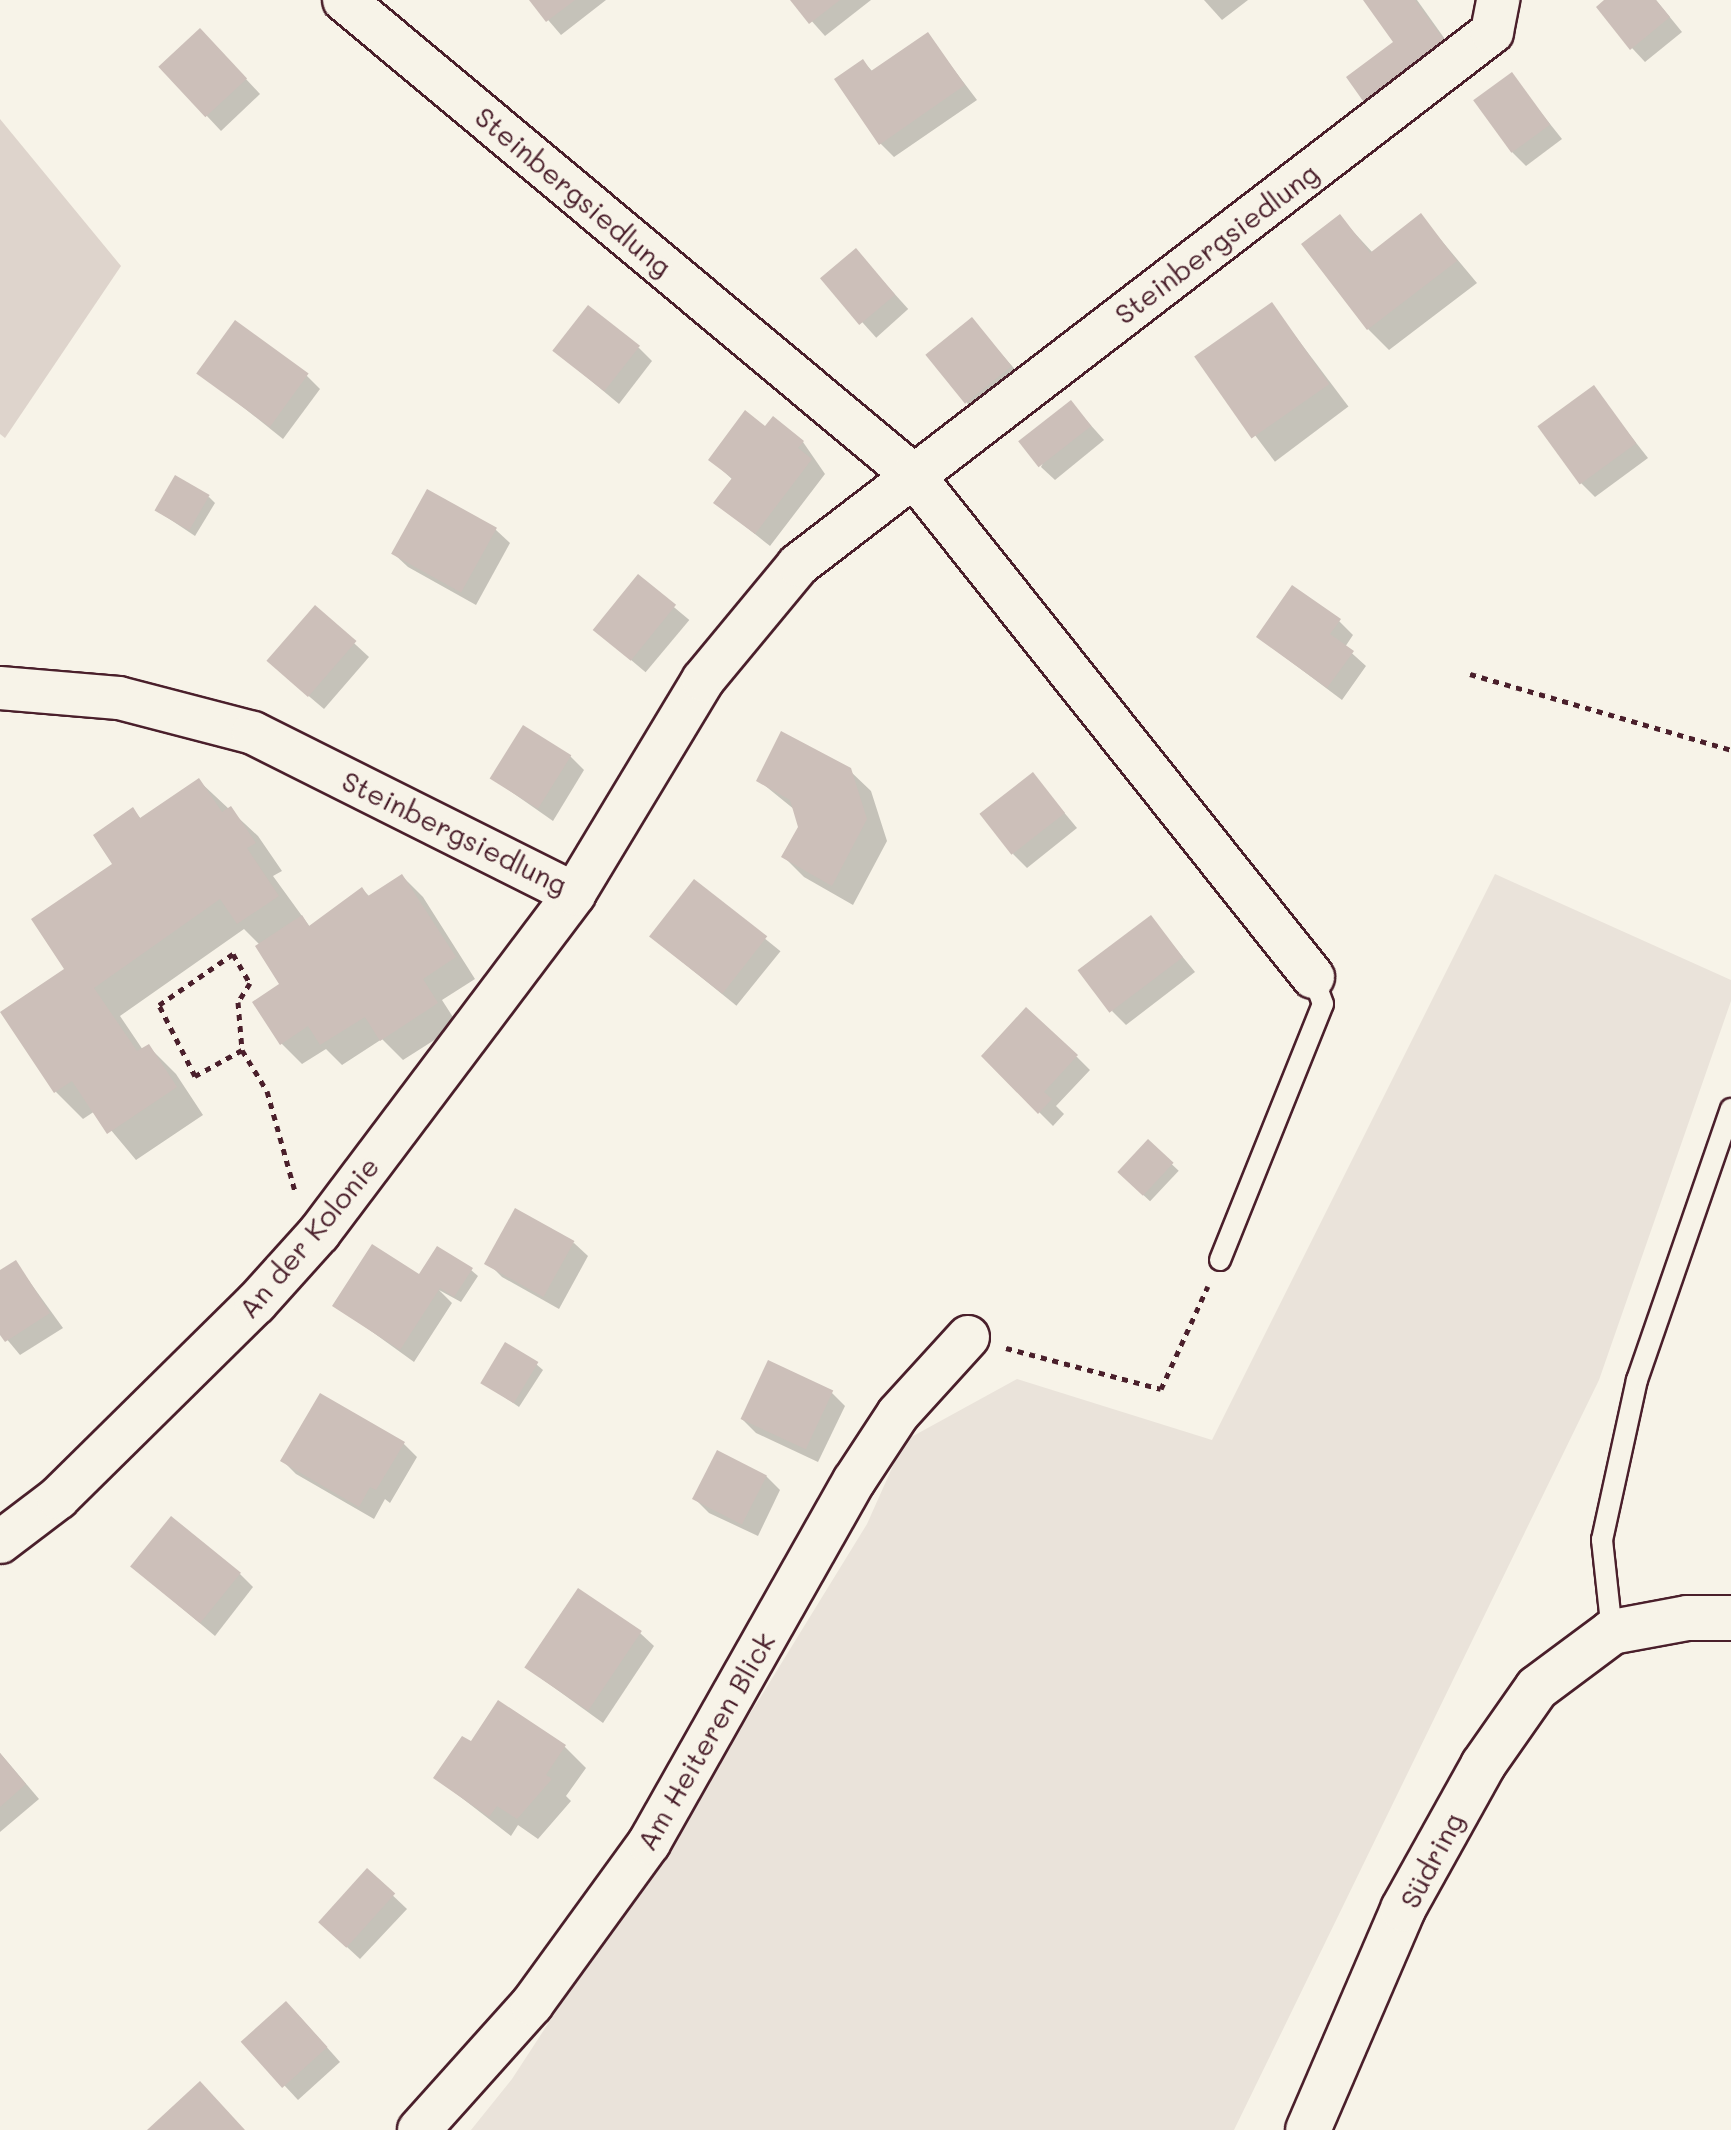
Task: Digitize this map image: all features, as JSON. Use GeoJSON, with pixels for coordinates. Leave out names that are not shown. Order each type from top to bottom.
{"type":"FeatureCollection","features":[{"type":"Feature","properties":{"kind":"main road"},"geometry":{"type":"LineString","coordinates":[[1612,1632],[1687,1618],[1731,1618]]}},
{"type":"Feature","properties":{"kind":"main road","name":"Südring"},"geometry":{"type":"LineString","coordinates":[[1308,2130],[1403,1909],[1483,1765],[1537,1688],[1612,1632]]}},
{"type":"Feature","properties":{"kind":"street","name":"Steinbergsiedlung"},"geometry":{"type":"LineString","coordinates":[[344,0],[913,475],[1313,977]]}},
{"type":"Feature","properties":{"kind":"street","name":"Steinbergsiedlung"},"geometry":{"type":"LineString","coordinates":[[0,688],[119,698],[253,733],[574,894],[703,680],[798,565],[1492,32],[1498,0]]}},
{"type":"Feature","properties":{"kind":"street","name":"An der Kolonie"},"geometry":{"type":"LineString","coordinates":[[0,1542],[58,1498],[256,1303],[319,1233],[574,894]]}},
{"type":"Feature","properties":{"kind":"street","name":"Am Heiteren Blick"},"geometry":{"type":"LineString","coordinates":[[419,2130],[532,2004],[649,1843],[854,1481],[898,1414],[968,1337]]}},
{"type":"Feature","properties":{"kind":"lane"},"geometry":{"type":"LineString","coordinates":[[1220,1260],[1323,1004],[1313,977]]}},
{"type":"Feature","properties":{"kind":"lane"},"geometry":{"type":"LineString","coordinates":[[1612,1632],[1602,1540],[1637,1380],[1731,1109]]}},
{"type":"Feature","properties":{"kind":"path"},"geometry":{"type":"LineString","coordinates":[[1470,674],[1731,750]]}},
{"type":"Feature","properties":{"kind":"path"},"geometry":{"type":"LineString","coordinates":[[242,1050],[195,1076],[159,1005],[233,954],[250,983],[238,1002],[242,1050],[267,1091],[293,1187]]}},
{"type":"Feature","properties":{"kind":"path"},"geometry":{"type":"LineString","coordinates":[[968,1337],[1161,1389],[1220,1260]]}},
{"type":"Feature","properties":{"kind":"shaded area"},"geometry":{"type":"Polygon","coordinates":[[[0,119],[121,266],[5,438],[0,434],[0,119]]]}},
{"type":"Feature","properties":{"kind":"shaded area"},"geometry":{"type":"Polygon","coordinates":[[[1495,874],[1731,980],[1731,1001],[1599,1380],[1234,2130],[471,2130],[512,2079],[760,1698],[867,1524],[904,1441],[1017,1379],[1212,1440],[1495,874]]]}},
{"type":"Feature","properties":{"kind":"building"},"geometry":{"type":"Polygon","coordinates":[[[529,0],[575,0],[546,22],[529,0]]]}},
{"type":"Feature","properties":{"kind":"building"},"geometry":{"type":"Polygon","coordinates":[[[790,0],[840,0],[809,24],[790,0]]]}},
{"type":"Feature","properties":{"kind":"building"},"geometry":{"type":"Polygon","coordinates":[[[1363,0],[1415,0],[1450,48],[1368,108],[1346,77],[1393,42],[1363,0]]]}},
{"type":"Feature","properties":{"kind":"building"},"geometry":{"type":"Polygon","coordinates":[[[1604,0],[1656,0],[1670,17],[1630,50],[1596,7],[1604,0]]]}},
{"type":"Feature","properties":{"kind":"building"},"geometry":{"type":"Polygon","coordinates":[[[200,28],[247,78],[205,117],[158,67],[200,28]]]}},
{"type":"Feature","properties":{"kind":"building"},"geometry":{"type":"Polygon","coordinates":[[[928,32],[965,85],[879,145],[834,79],[863,59],[871,71],[928,32]]]}},
{"type":"Feature","properties":{"kind":"building"},"geometry":{"type":"Polygon","coordinates":[[[1512,72],[1550,125],[1511,153],[1473,100],[1512,72]]]}},
{"type":"Feature","properties":{"kind":"building"},"geometry":{"type":"Polygon","coordinates":[[[1421,213],[1457,261],[1367,330],[1301,244],[1340,214],[1370,253],[1421,213]]]}},
{"type":"Feature","properties":{"kind":"building"},"geometry":{"type":"Polygon","coordinates":[[[856,248],[895,295],[859,325],[820,278],[856,248]]]}},
{"type":"Feature","properties":{"kind":"building"},"geometry":{"type":"Polygon","coordinates":[[[1272,302],[1329,384],[1252,438],[1194,356],[1272,302]]]}},
{"type":"Feature","properties":{"kind":"building"},"geometry":{"type":"Polygon","coordinates":[[[588,305],[640,346],[604,391],[552,351],[588,305]]]}},
{"type":"Feature","properties":{"kind":"building"},"geometry":{"type":"Polygon","coordinates":[[[972,317],[1012,366],[965,404],[925,355],[972,317]]]}},
{"type":"Feature","properties":{"kind":"building"},"geometry":{"type":"Polygon","coordinates":[[[235,320],[309,373],[270,427],[196,373],[235,320]]]}},
{"type":"Feature","properties":{"kind":"building"},"geometry":{"type":"Polygon","coordinates":[[[1594,385],[1636,443],[1580,484],[1537,426],[1594,385]]]}},
{"type":"Feature","properties":{"kind":"building"},"geometry":{"type":"Polygon","coordinates":[[[1071,400],[1091,426],[1039,467],[1018,441],[1071,400]]]}},
{"type":"Feature","properties":{"kind":"building"},"geometry":{"type":"Polygon","coordinates":[[[745,410],[765,426],[773,416],[804,441],[798,448],[812,459],[755,534],[713,503],[732,478],[708,460],[745,410]]]}},
{"type":"Feature","properties":{"kind":"building"},"geometry":{"type":"Polygon","coordinates":[[[175,475],[210,495],[189,531],[155,511],[175,475]]]}},
{"type":"Feature","properties":{"kind":"building"},"geometry":{"type":"Polygon","coordinates":[[[427,489],[497,528],[461,593],[391,554],[427,489]]]}},
{"type":"Feature","properties":{"kind":"building"},"geometry":{"type":"Polygon","coordinates":[[[638,574],[676,605],[631,661],[593,630],[638,574]]]}},
{"type":"Feature","properties":{"kind":"building"},"geometry":{"type":"Polygon","coordinates":[[[1292,585],[1341,619],[1330,634],[1354,651],[1327,688],[1256,637],[1292,585]]]}},
{"type":"Feature","properties":{"kind":"building"},"geometry":{"type":"Polygon","coordinates":[[[315,605],[357,641],[308,697],[266,661],[315,605]]]}},
{"type":"Feature","properties":{"kind":"building"},"geometry":{"type":"Polygon","coordinates":[[[523,725],[571,755],[538,809],[490,778],[523,725]]]}},
{"type":"Feature","properties":{"kind":"building"},"geometry":{"type":"Polygon","coordinates":[[[781,731],[851,768],[867,819],[832,886],[781,857],[798,827],[790,800],[756,781],[781,731]]]}},
{"type":"Feature","properties":{"kind":"building"},"geometry":{"type":"Polygon","coordinates":[[[1033,772],[1065,813],[1011,855],[979,814],[1033,772]]]}},
{"type":"Feature","properties":{"kind":"building"},"geometry":{"type":"Polygon","coordinates":[[[199,778],[222,812],[231,806],[256,843],[247,848],[279,896],[237,924],[220,899],[94,988],[137,1051],[149,1044],[177,1087],[107,1134],[72,1081],[54,1093],[0,1012],[64,969],[31,919],[112,864],[93,835],[133,807],[140,818],[199,778]]]}},
{"type":"Feature","properties":{"kind":"building"},"geometry":{"type":"Polygon","coordinates":[[[402,874],[456,957],[423,979],[438,1003],[380,1041],[365,1017],[320,1045],[308,1026],[280,1045],[252,1002],[279,984],[255,946],[302,915],[309,926],[362,887],[368,896],[402,874]]]}},
{"type":"Feature","properties":{"kind":"building"},"geometry":{"type":"Polygon","coordinates":[[[694,879],[767,936],[722,994],[649,937],[694,879]]]}},
{"type":"Feature","properties":{"kind":"building"},"geometry":{"type":"Polygon","coordinates":[[[1151,915],[1183,957],[1109,1013],[1078,970],[1151,915]]]}},
{"type":"Feature","properties":{"kind":"building"},"geometry":{"type":"Polygon","coordinates":[[[1026,1007],[1078,1055],[1044,1092],[1052,1099],[1038,1114],[981,1056],[1026,1007]]]}},
{"type":"Feature","properties":{"kind":"building"},"geometry":{"type":"Polygon","coordinates":[[[1148,1139],[1174,1163],[1143,1196],[1117,1172],[1148,1139]]]}},
{"type":"Feature","properties":{"kind":"building"},"geometry":{"type":"Polygon","coordinates":[[[515,1208],[574,1241],[543,1297],[484,1264],[515,1208]]]}},
{"type":"Feature","properties":{"kind":"building"},"geometry":{"type":"Polygon","coordinates":[[[372,1244],[419,1274],[437,1246],[473,1268],[454,1297],[440,1288],[400,1350],[332,1306],[372,1244]]]}},
{"type":"Feature","properties":{"kind":"building"},"geometry":{"type":"Polygon","coordinates":[[[16,1260],[50,1313],[5,1342],[0,1335],[0,1270],[16,1260]]]}},
{"type":"Feature","properties":{"kind":"building"},"geometry":{"type":"Polygon","coordinates":[[[505,1342],[538,1362],[514,1403],[480,1383],[505,1342]]]}},
{"type":"Feature","properties":{"kind":"building"},"geometry":{"type":"Polygon","coordinates":[[[768,1360],[833,1390],[806,1449],[741,1419],[768,1360]]]}},
{"type":"Feature","properties":{"kind":"building"},"geometry":{"type":"Polygon","coordinates":[[[320,1393],[405,1442],[376,1490],[370,1487],[359,1507],[280,1461],[320,1393]]]}},
{"type":"Feature","properties":{"kind":"building"},"geometry":{"type":"Polygon","coordinates":[[[717,1450],[767,1475],[742,1524],[692,1499],[717,1450]]]}},
{"type":"Feature","properties":{"kind":"building"},"geometry":{"type":"Polygon","coordinates":[[[171,1516],[241,1573],[200,1623],[130,1567],[171,1516]]]}},
{"type":"Feature","properties":{"kind":"building"},"geometry":{"type":"Polygon","coordinates":[[[578,1588],[642,1631],[588,1711],[524,1668],[578,1588]]]}},
{"type":"Feature","properties":{"kind":"building"},"geometry":{"type":"Polygon","coordinates":[[[498,1700],[566,1745],[546,1775],[552,1779],[517,1819],[497,1806],[489,1817],[433,1778],[462,1736],[471,1741],[498,1700]]]}},
{"type":"Feature","properties":{"kind":"building"},"geometry":{"type":"Polygon","coordinates":[[[0,1753],[26,1784],[0,1807],[0,1753]]]}},
{"type":"Feature","properties":{"kind":"building"},"geometry":{"type":"Polygon","coordinates":[[[367,1868],[395,1893],[346,1948],[318,1922],[367,1868]]]}},
{"type":"Feature","properties":{"kind":"building"},"geometry":{"type":"Polygon","coordinates":[[[286,2001],[327,2047],[282,2088],[241,2042],[286,2001]]]}},
{"type":"Feature","properties":{"kind":"building"},"geometry":{"type":"Polygon","coordinates":[[[200,2081],[245,2130],[147,2130],[200,2081]]]}}]}
